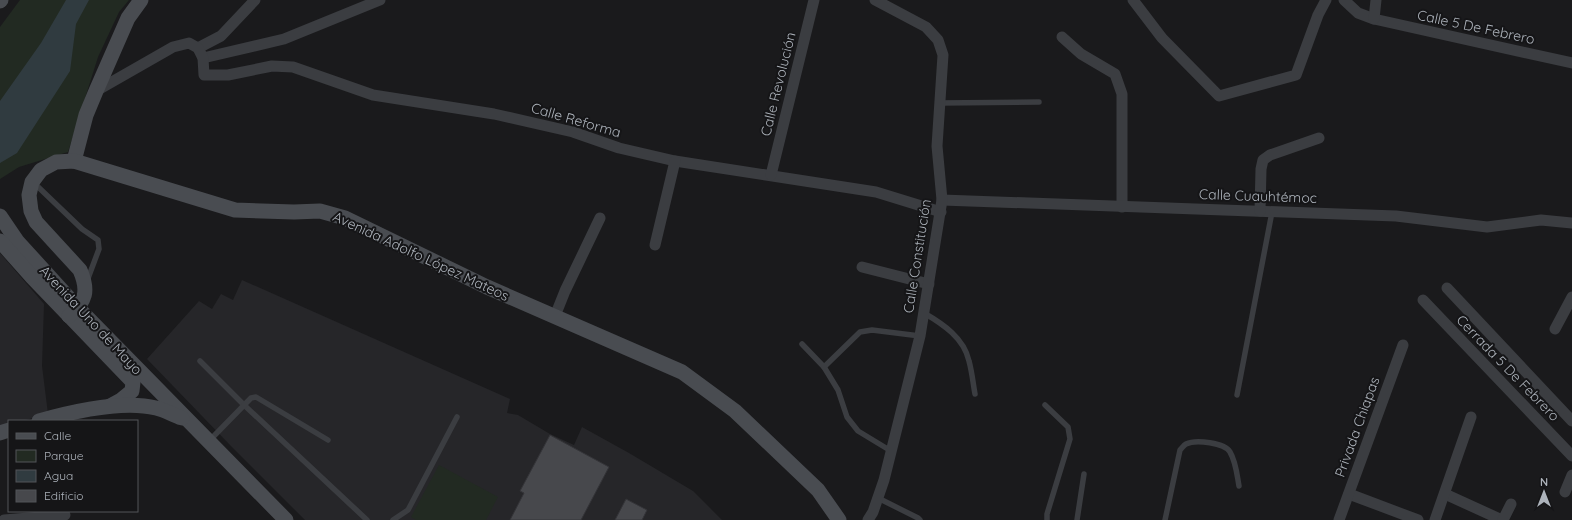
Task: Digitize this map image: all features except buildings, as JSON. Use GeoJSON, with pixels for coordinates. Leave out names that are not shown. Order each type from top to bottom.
{"type":"FeatureCollection","features":[{"type":"Feature","properties":{"kind":"street"},"geometry":{"type":"LineString","coordinates":[[74,161],[86,115],[128,18],[141,0]]}},
{"type":"Feature","properties":{"kind":"street"},"geometry":{"type":"LineString","coordinates":[[200,53],[221,36],[254,0]]}},
{"type":"Feature","properties":{"kind":"street"},"geometry":{"type":"LineString","coordinates":[[200,53],[284,39],[380,0]]}},
{"type":"Feature","properties":{"kind":"street","name":"Calle Revolución"},"geometry":{"type":"LineString","coordinates":[[772,175],[814,0]]}},
{"type":"Feature","properties":{"kind":"street","name":"Calle Constitución"},"geometry":{"type":"LineString","coordinates":[[868,520],[874,512],[878,498],[920,336],[942,200],[937,146],[943,55],[938,40],[926,27],[876,0]]}},
{"type":"Feature","properties":{"kind":"street"},"geometry":{"type":"LineString","coordinates":[[1133,0],[1162,38],[1219,96],[1296,75],[1318,15],[1326,0]]}},
{"type":"Feature","properties":{"kind":"street","name":"Calle 5 De Febrero"},"geometry":{"type":"LineString","coordinates":[[1344,0],[1345,3],[1358,13],[1374,19],[1572,63]]}},
{"type":"Feature","properties":{"kind":"street"},"geometry":{"type":"LineString","coordinates":[[1374,19],[1376,0]]}},
{"type":"Feature","properties":{"kind":"street"},"geometry":{"type":"LineString","coordinates":[[1062,36],[1081,54],[1115,74],[1122,94],[1122,207]]}},
{"type":"Feature","properties":{"kind":"street"},"geometry":{"type":"LineString","coordinates":[[96,91],[173,47],[189,43],[200,53]]}},
{"type":"Feature","properties":{"kind":"street","name":"Calle Reforma"},"geometry":{"type":"LineString","coordinates":[[200,53],[204,75],[228,75],[272,66],[293,67],[373,95],[494,114],[573,132],[619,148],[675,161],[876,192],[941,212]]}},
{"type":"Feature","properties":{"kind":"street"},"geometry":{"type":"LineString","coordinates":[[1260,212],[1261,169],[1264,160],[1270,155],[1319,138]]}},
{"type":"Feature","properties":{"kind":"street","name":"Avenida Adolfo López Mateos"},"geometry":{"type":"LineString","coordinates":[[32,182],[41,170],[56,162],[74,161],[235,210],[294,212],[320,211],[345,218],[487,287],[682,372],[735,412],[818,490],[839,520]]}},
{"type":"Feature","properties":{"kind":"street"},"geometry":{"type":"LineString","coordinates":[[655,245],[675,161]]}},
{"type":"Feature","properties":{"kind":"street"},"geometry":{"type":"LineString","coordinates":[[32,182],[29,195],[31,211],[36,222],[80,270],[84,279],[85,297],[74,312]]}},
{"type":"Feature","properties":{"kind":"street","name":"Calle Cuauhtémoc"},"geometry":{"type":"LineString","coordinates":[[942,200],[1396,216],[1487,227],[1542,220],[1572,223]]}},
{"type":"Feature","properties":{"kind":"street","name":"Avenida Uno de Mayo"},"geometry":{"type":"LineString","coordinates":[[0,216],[17,241],[74,312],[187,420],[286,520]]}},
{"type":"Feature","properties":{"kind":"street"},"geometry":{"type":"LineString","coordinates":[[555,316],[565,291],[600,218]]}},
{"type":"Feature","properties":{"kind":"street"},"geometry":{"type":"LineString","coordinates":[[0,241],[6,250],[74,312],[133,382],[132,391],[121,400],[110,406]]}},
{"type":"Feature","properties":{"kind":"street"},"geometry":{"type":"LineString","coordinates":[[862,267],[929,284]]}},
{"type":"Feature","properties":{"kind":"street"},"geometry":{"type":"LineString","coordinates":[[1447,288],[1572,421]]}},
{"type":"Feature","properties":{"kind":"street"},"geometry":{"type":"LineString","coordinates":[[1555,329],[1572,298]]}},
{"type":"Feature","properties":{"kind":"street","name":"Cerrada 5 De Febrero"},"geometry":{"type":"LineString","coordinates":[[1423,300],[1572,456]]}},
{"type":"Feature","properties":{"kind":"street","name":"Privada Chiapas"},"geometry":{"type":"LineString","coordinates":[[1339,520],[1403,345]]}},
{"type":"Feature","properties":{"kind":"street"},"geometry":{"type":"LineString","coordinates":[[46,420],[110,406],[135,405],[156,408],[187,420]]}},
{"type":"Feature","properties":{"kind":"street"},"geometry":{"type":"LineString","coordinates":[[1435,520],[1471,417]]}},
{"type":"Feature","properties":{"kind":"street"},"geometry":{"type":"LineString","coordinates":[[1565,492],[1572,475]]}},
{"type":"Feature","properties":{"kind":"street"},"geometry":{"type":"LineString","coordinates":[[1348,494],[1418,520]]}},
{"type":"Feature","properties":{"kind":"street"},"geometry":{"type":"LineString","coordinates":[[1445,494],[1503,520],[1511,504]]}},
{"type":"Feature","properties":{"kind":"street"},"geometry":{"type":"LineString","coordinates":[[4,520],[65,515]]}},
{"type":"Feature","properties":{"kind":"lane"},"geometry":{"type":"LineString","coordinates":[[940,103],[1039,102]]}},
{"type":"Feature","properties":{"kind":"lane"},"geometry":{"type":"LineString","coordinates":[[32,182],[82,229],[98,240],[99,249],[85,287]]}},
{"type":"Feature","properties":{"kind":"lane"},"geometry":{"type":"LineString","coordinates":[[1237,395],[1272,212]]}},
{"type":"Feature","properties":{"kind":"lane"},"geometry":{"type":"LineString","coordinates":[[924,314],[937,321],[958,338],[969,359],[974,394]]}},
{"type":"Feature","properties":{"kind":"lane"},"geometry":{"type":"LineString","coordinates":[[824,367],[860,332],[872,330],[920,336]]}},
{"type":"Feature","properties":{"kind":"lane"},"geometry":{"type":"LineString","coordinates":[[802,344],[824,367],[838,390],[847,417],[858,431],[891,451]]}},
{"type":"Feature","properties":{"kind":"lane"},"geometry":{"type":"LineString","coordinates":[[200,362],[367,520]]}},
{"type":"Feature","properties":{"kind":"lane"},"geometry":{"type":"LineString","coordinates":[[208,441],[251,398],[256,397],[328,440]]}},
{"type":"Feature","properties":{"kind":"lane"},"geometry":{"type":"LineString","coordinates":[[1045,405],[1068,427],[1070,439],[1047,514],[1047,520]]}},
{"type":"Feature","properties":{"kind":"lane"},"geometry":{"type":"LineString","coordinates":[[393,520],[408,510],[457,417]]}},
{"type":"Feature","properties":{"kind":"lane"},"geometry":{"type":"LineString","coordinates":[[1165,520],[1180,450],[1185,444],[1198,441],[1221,446],[1230,451],[1239,486]]}},
{"type":"Feature","properties":{"kind":"lane"},"geometry":{"type":"LineString","coordinates":[[1077,520],[1084,474]]}},
{"type":"Feature","properties":{"kind":"lane"},"geometry":{"type":"LineString","coordinates":[[878,498],[920,520]]}},
{"type":"Feature","properties":{"kind":"shaded area"},"geometry":{"type":"Polygon","coordinates":[[[0,253],[44,304],[42,366],[48,414],[26,420],[8,420],[8,425],[0,427],[0,253]]]}},
{"type":"Feature","properties":{"kind":"shaded area"},"geometry":{"type":"Polygon","coordinates":[[[242,280],[510,399],[507,413],[518,415],[550,434],[574,445],[582,427],[693,491],[722,520],[305,520],[147,359],[199,301],[212,309],[221,294],[233,300],[242,280]]]}},
{"type":"Feature","properties":{"kind":"green space"},"geometry":{"type":"Polygon","coordinates":[[[20,0],[129,0],[119,12],[98,57],[68,152],[19,167],[0,179],[0,27],[20,0]]]}},
{"type":"Feature","properties":{"kind":"green space"},"geometry":{"type":"Polygon","coordinates":[[[439,465],[498,497],[486,520],[416,520],[411,517],[439,465]]]}},
{"type":"Feature","properties":{"kind":"water"},"geometry":{"type":"Polygon","coordinates":[[[66,0],[89,0],[76,24],[70,71],[17,153],[0,163],[0,101],[41,43],[66,0]]]}}]}
